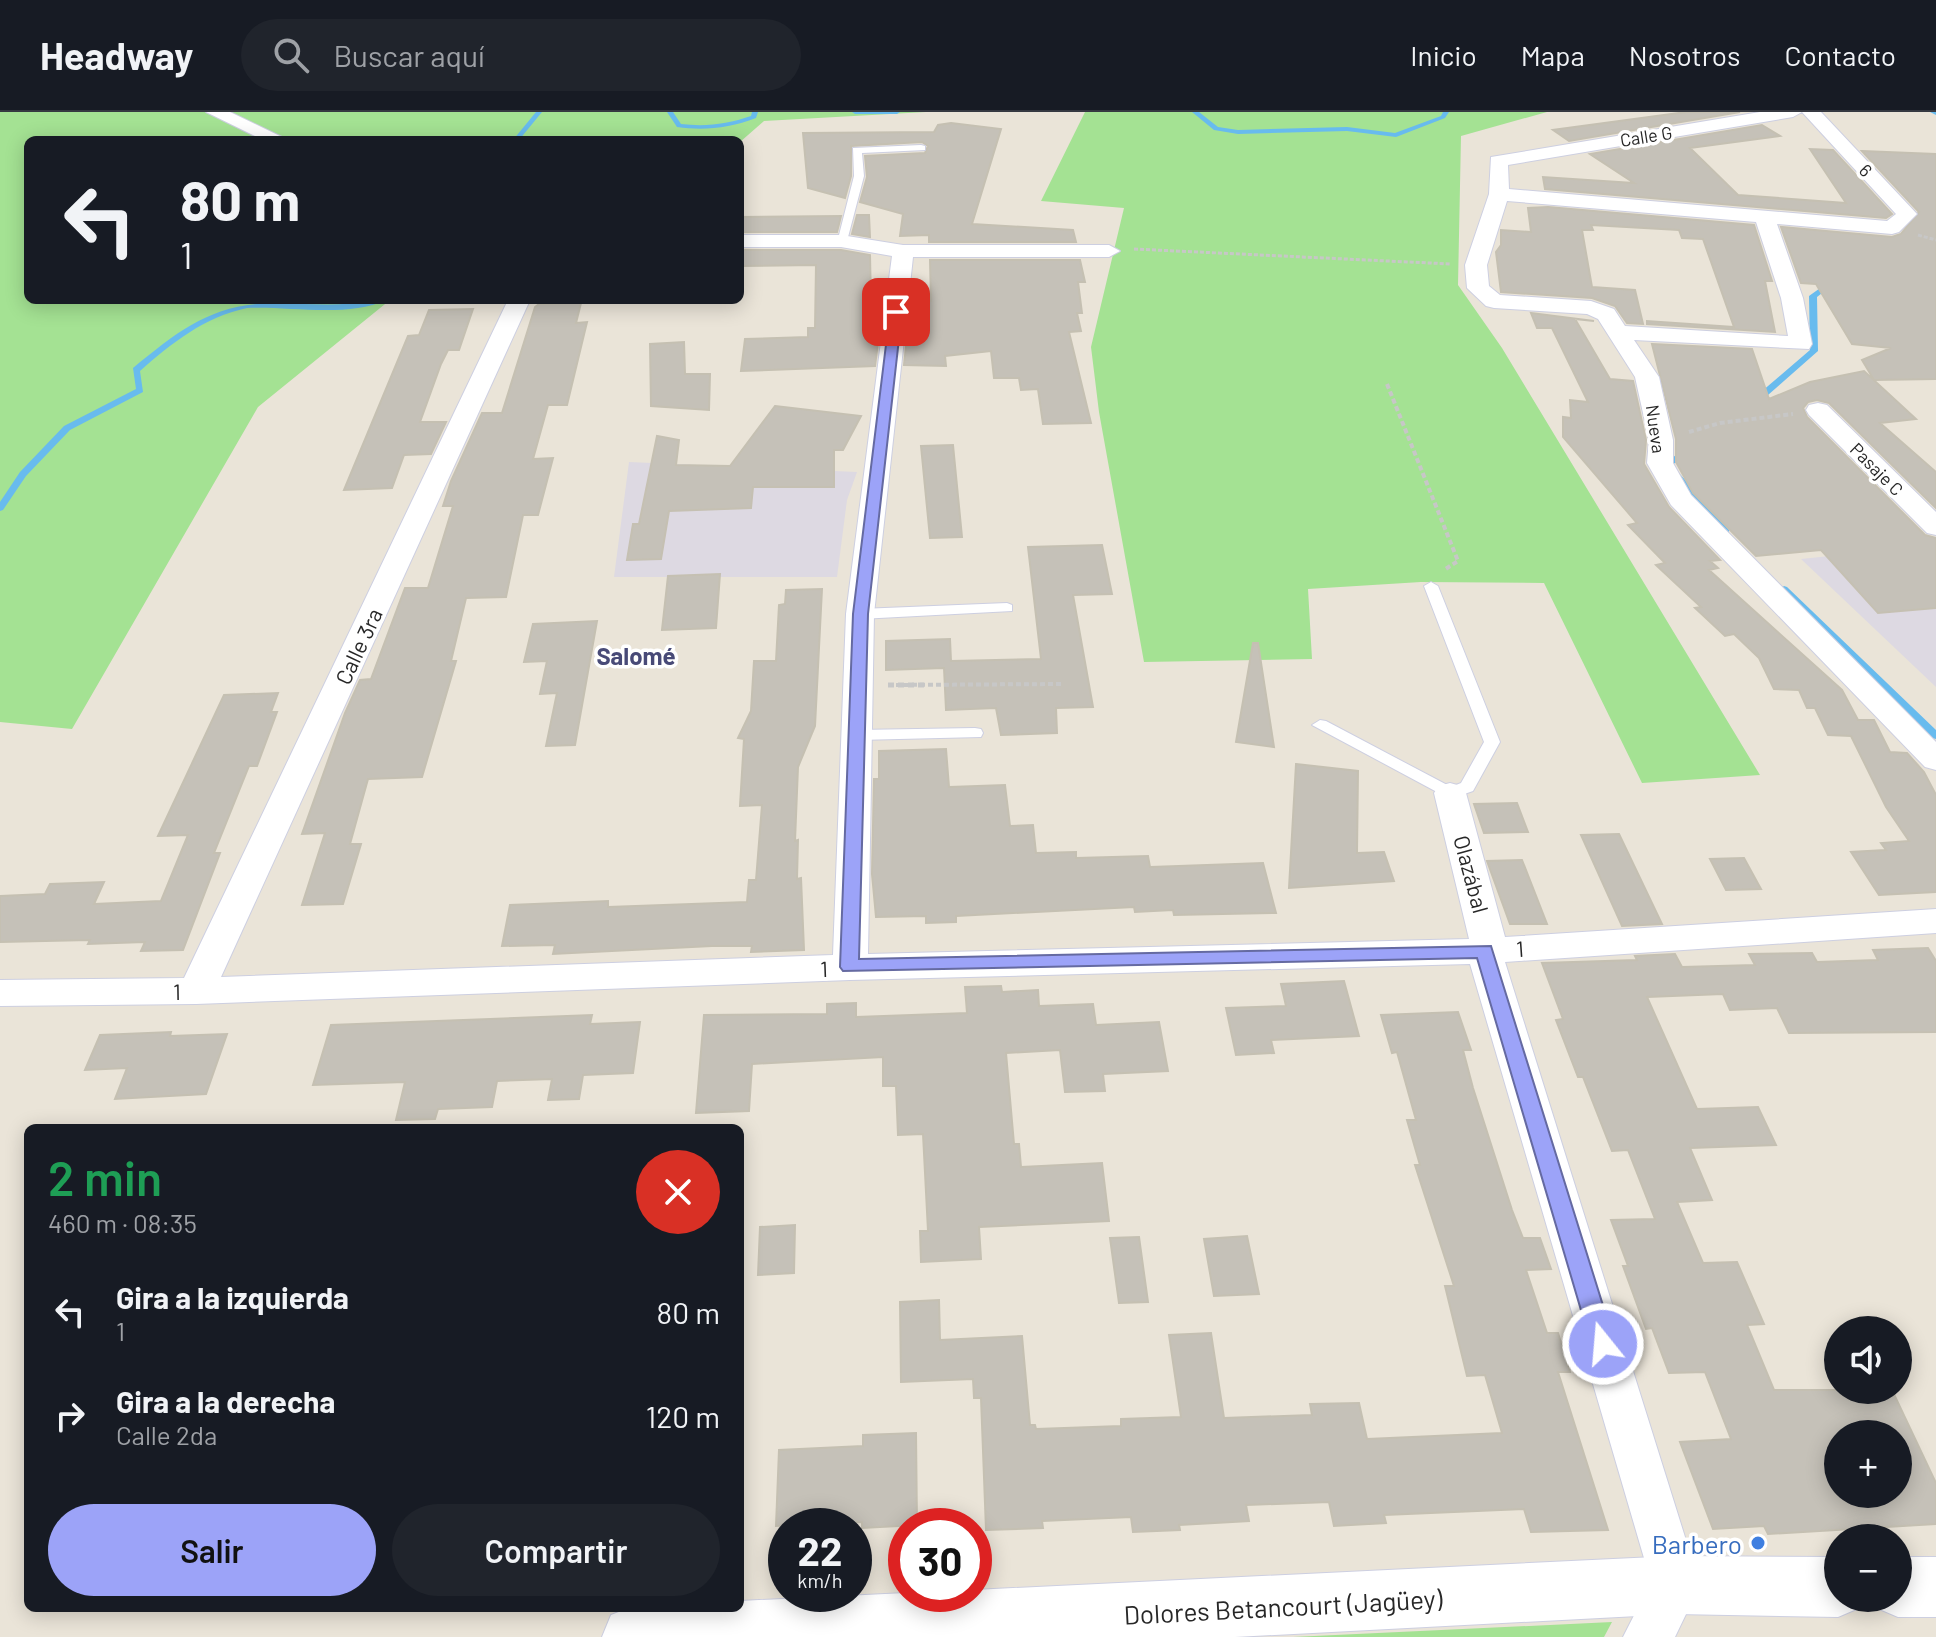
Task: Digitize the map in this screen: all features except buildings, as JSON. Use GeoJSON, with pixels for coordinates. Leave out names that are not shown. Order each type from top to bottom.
{"type":"FeatureCollection","features":[{"type":"Feature","properties":{"kind":"street"},"geometry":{"type":"LineString","coordinates":[[215,112],[270,136]]}},
{"type":"Feature","properties":{"kind":"street","name":"Calle G"},"geometry":{"type":"LineString","coordinates":[[1499,194],[1498,161],[1793,112]]}},
{"type":"Feature","properties":{"kind":"street","name":"6"},"geometry":{"type":"LineString","coordinates":[[1764,215],[1892,228],[1907,214],[1811,112]]}},
{"type":"Feature","properties":{"kind":"street"},"geometry":{"type":"LineString","coordinates":[[1476,265],[1499,194],[1764,215],[1792,298],[1801,344],[1619,332]]}},
{"type":"Feature","properties":{"kind":"street"},"geometry":{"type":"LineString","coordinates":[[744,241],[841,241],[903,251],[1109,251]]}},
{"type":"Feature","properties":{"kind":"street"},"geometry":{"type":"LineString","coordinates":[[850,967],[860,614],[903,251]]}},
{"type":"Feature","properties":{"kind":"street","name":"Nueva"},"geometry":{"type":"LineString","coordinates":[[1476,265],[1478,288],[1494,301],[1591,308],[1606,314],[1647,377],[1661,440],[1660,463],[1680,499],[1936,760]]}},
{"type":"Feature","properties":{"kind":"street","name":"Calle 3ra"},"geometry":{"type":"LineString","coordinates":[[196,991],[517,304]]}},
{"type":"Feature","properties":{"kind":"street","name":"Pasaje C"},"geometry":{"type":"LineString","coordinates":[[1818,410],[1936,527]]}},
{"type":"Feature","properties":{"kind":"street","name":"Olazábal"},"geometry":{"type":"LineString","coordinates":[[1450,793],[1488,933],[1484,951],[1676,1585]]}},
{"type":"Feature","properties":{"kind":"street","name":"1"},"geometry":{"type":"LineString","coordinates":[[0,993],[196,991],[850,967],[1484,951],[1936,921]]}},
{"type":"Feature","properties":{"kind":"street"},"geometry":{"type":"LineString","coordinates":[[1648,1637],[1676,1585]]}},
{"type":"Feature","properties":{"kind":"street","name":"Dolores Betancourt (Jagüey)"},"geometry":{"type":"LineString","coordinates":[[633,1637],[986,1629],[1676,1585],[1824,1587]]}},
{"type":"Feature","properties":{"kind":"street"},"geometry":{"type":"LineString","coordinates":[[1912,1587],[1936,1587]]}},
{"type":"Feature","properties":{"kind":"lane"},"geometry":{"type":"LineString","coordinates":[[841,241],[859,176],[857,150],[921,148]]}},
{"type":"Feature","properties":{"kind":"lane"},"geometry":{"type":"LineString","coordinates":[[1320,725],[1450,793],[1467,787],[1492,742],[1431,586]]}},
{"type":"Feature","properties":{"kind":"lane"},"geometry":{"type":"LineString","coordinates":[[860,614],[1007,608]]}},
{"type":"Feature","properties":{"kind":"lane"},"geometry":{"type":"LineString","coordinates":[[858,735],[975,733]]}},
{"type":"Feature","properties":{"kind":"path"},"geometry":{"type":"LineString","coordinates":[[1931,231],[1936,238]]}},
{"type":"Feature","properties":{"kind":"path"},"geometry":{"type":"LineString","coordinates":[[1920,236],[1936,238]]}},
{"type":"Feature","properties":{"kind":"path"},"geometry":{"type":"LineString","coordinates":[[1109,251],[1150,248],[1476,265]]}},
{"type":"Feature","properties":{"kind":"path"},"geometry":{"type":"LineString","coordinates":[[1387,384],[1458,561],[1440,572],[1431,586]]}},
{"type":"Feature","properties":{"kind":"path"},"geometry":{"type":"LineString","coordinates":[[1661,440],[1720,423],[1818,410]]}},
{"type":"Feature","properties":{"kind":"path"},"geometry":{"type":"LineString","coordinates":[[857,685],[1063,684]]}},
{"type":"Feature","properties":{"kind":"shaded area"},"geometry":{"type":"Polygon","coordinates":[[[629,462],[857,472],[847,500],[837,577],[614,577],[629,462]]]}},
{"type":"Feature","properties":{"kind":"shaded area"},"geometry":{"type":"Polygon","coordinates":[[[1936,545],[1936,687],[1801,559],[1936,545]]]}},
{"type":"Feature","properties":{"kind":"green space"},"geometry":{"type":"Polygon","coordinates":[[[0,112],[926,112],[764,121],[744,138],[744,136],[24,136],[24,304],[385,304],[258,407],[72,729],[0,722],[0,112]]]}},
{"type":"Feature","properties":{"kind":"green space"},"geometry":{"type":"Polygon","coordinates":[[[1085,112],[1547,112],[1461,136],[1458,285],[1502,348],[1760,775],[1642,783],[1544,583],[1421,582],[1308,589],[1312,659],[1144,662],[1099,412],[1091,347],[1124,208],[1041,201],[1085,112]]]}},
{"type":"Feature","properties":{"kind":"green space"},"geometry":{"type":"Polygon","coordinates":[[[1612,1622],[1604,1637],[1293,1637],[1612,1622]]]}},
{"type":"Feature","properties":{"kind":"waterway"},"geometry":{"type":"LineString","coordinates":[[519,136],[539,112]]}},
{"type":"Feature","properties":{"kind":"waterway"},"geometry":{"type":"LineString","coordinates":[[670,112],[679,126],[699,127],[735,123],[754,117],[755,112]]}},
{"type":"Feature","properties":{"kind":"waterway"},"geometry":{"type":"LineString","coordinates":[[855,112],[897,112]]}},
{"type":"Feature","properties":{"kind":"waterway"},"geometry":{"type":"LineString","coordinates":[[1195,112],[1216,129],[1238,132],[1347,129],[1396,135],[1443,117],[1446,112]]}},
{"type":"Feature","properties":{"kind":"waterway"},"geometry":{"type":"LineString","coordinates":[[1757,400],[1814,351],[1813,296],[1832,282]]}},
{"type":"Feature","properties":{"kind":"waterway"},"geometry":{"type":"LineString","coordinates":[[0,508],[23,474],[67,428],[140,390],[136,370],[201,322],[216,314],[247,306],[332,307],[365,304]]}},
{"type":"Feature","properties":{"kind":"waterway"},"geometry":{"type":"LineString","coordinates":[[1688,451],[1667,464],[1726,532]]}},
{"type":"Feature","properties":{"kind":"waterway"},"geometry":{"type":"LineString","coordinates":[[1784,589],[1936,736]]}},
{"type":"Feature","properties":{"kind":"place","name":"Barbero"},"geometry":{"type":"Point","coordinates":[1758,1543]}},
{"type":"Feature","properties":{"kind":"district","name":"Salomé"},"geometry":{"type":"Point","coordinates":[636,655]}},
{"type":"Feature","properties":{"kind":"route"},"geometry":{"type":"LineString","coordinates":[[896,312],[860,614],[850,967],[1484,951],[1603,1344]]}}]}
